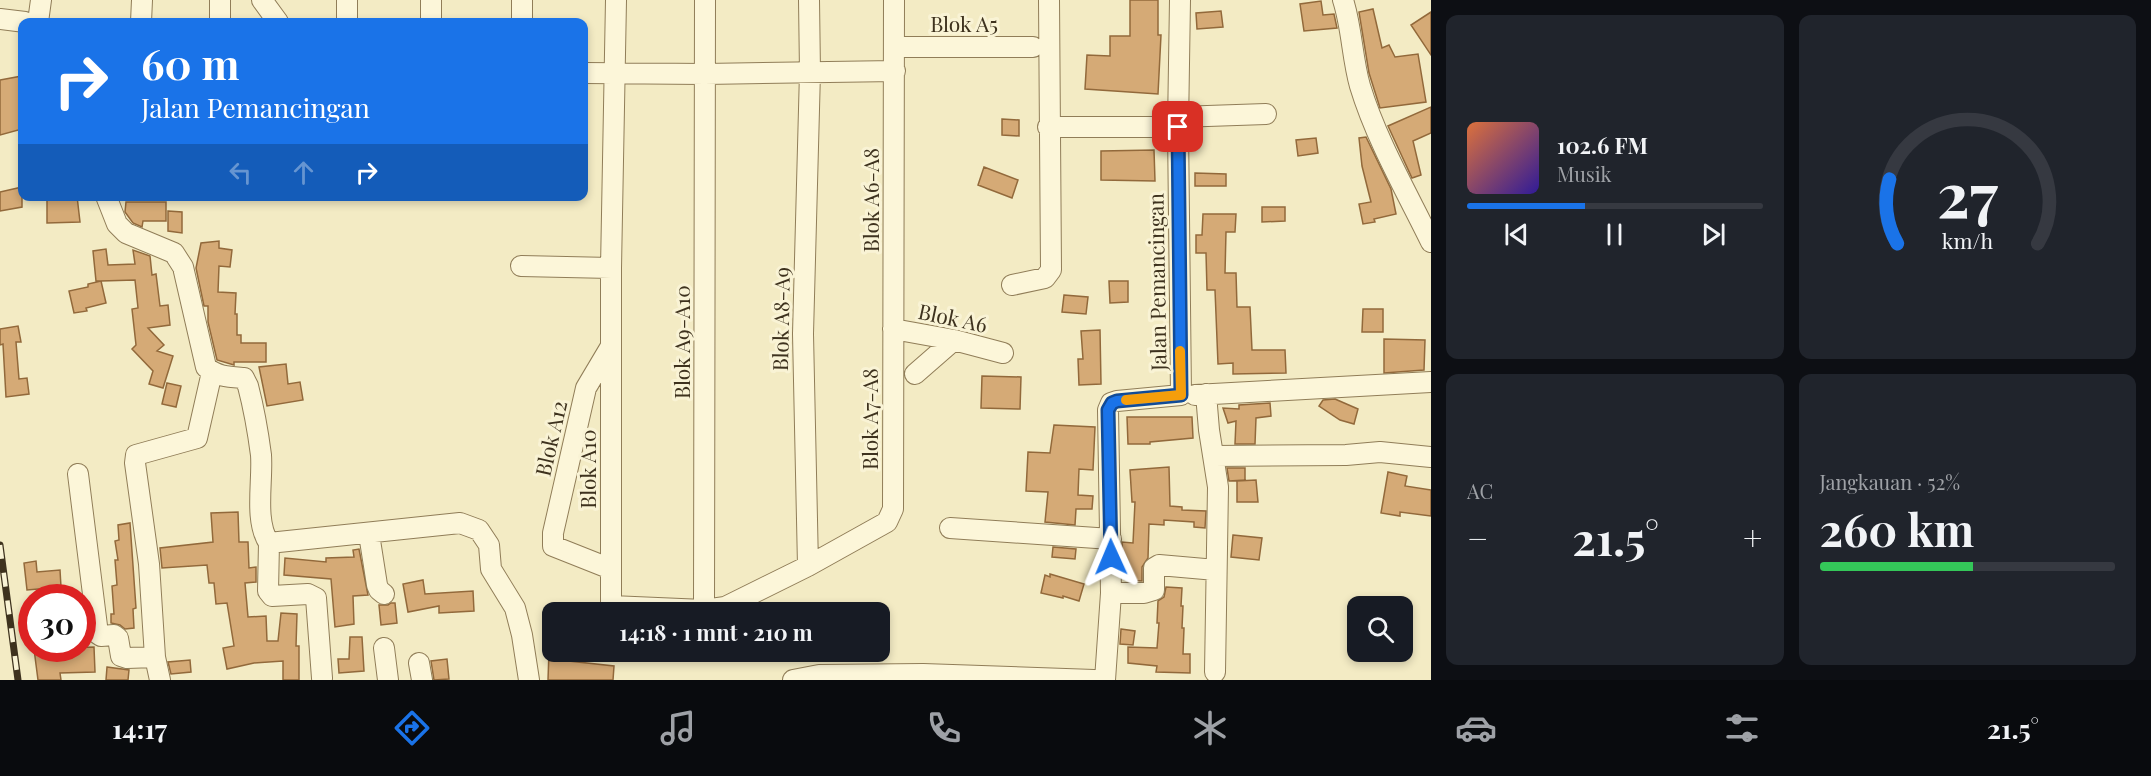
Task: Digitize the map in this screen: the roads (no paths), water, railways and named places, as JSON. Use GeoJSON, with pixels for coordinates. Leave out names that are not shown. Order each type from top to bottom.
{"type":"FeatureCollection","features":[{"type":"Feature","properties":{"kind":"street"},"geometry":{"type":"LineString","coordinates":[[39,18],[41,0]]}},
{"type":"Feature","properties":{"kind":"street"},"geometry":{"type":"LineString","coordinates":[[141,18],[142,0]]}},
{"type":"Feature","properties":{"kind":"street"},"geometry":{"type":"LineString","coordinates":[[220,0],[220,18]]}},
{"type":"Feature","properties":{"kind":"street"},"geometry":{"type":"LineString","coordinates":[[262,0],[275,18]]}},
{"type":"Feature","properties":{"kind":"street"},"geometry":{"type":"LineString","coordinates":[[347,0],[347,18]]}},
{"type":"Feature","properties":{"kind":"street"},"geometry":{"type":"LineString","coordinates":[[431,0],[431,18]]}},
{"type":"Feature","properties":{"kind":"street"},"geometry":{"type":"LineString","coordinates":[[522,0],[522,18]]}},
{"type":"Feature","properties":{"kind":"street","name":"Blok A10"},"geometry":{"type":"LineString","coordinates":[[611,602],[611,268],[616,0]]}},
{"type":"Feature","properties":{"kind":"street","name":"Blok A9-A10"},"geometry":{"type":"LineString","coordinates":[[704,602],[705,0]]}},
{"type":"Feature","properties":{"kind":"street","name":"Blok A8-A9"},"geometry":{"type":"LineString","coordinates":[[808,566],[802,334],[810,72],[809,0]]}},
{"type":"Feature","properties":{"kind":"street","name":"Blok A6-A8"},"geometry":{"type":"LineString","coordinates":[[893,329],[894,0]]}},
{"type":"Feature","properties":{"kind":"street"},"geometry":{"type":"LineString","coordinates":[[1012,285],[1045,278],[1051,270],[1048,127],[1049,0]]}},
{"type":"Feature","properties":{"kind":"street","name":"Jalan Pemancingan"},"geometry":{"type":"LineString","coordinates":[[1105,680],[1111,593],[1108,410],[1112,403],[1117,401],[1181,395],[1178,122],[1180,0]]}},
{"type":"Feature","properties":{"kind":"street"},"geometry":{"type":"LineString","coordinates":[[1343,0],[1349,20],[1356,70],[1364,99],[1403,189],[1429,234]]}},
{"type":"Feature","properties":{"kind":"street"},"geometry":{"type":"LineString","coordinates":[[0,19],[18,21]]}},
{"type":"Feature","properties":{"kind":"street","name":"Blok A5"},"geometry":{"type":"LineString","coordinates":[[894,47],[1033,47]]}},
{"type":"Feature","properties":{"kind":"street"},"geometry":{"type":"LineString","coordinates":[[588,73],[895,71]]}},
{"type":"Feature","properties":{"kind":"street"},"geometry":{"type":"LineString","coordinates":[[1048,127],[1178,122],[1266,114]]}},
{"type":"Feature","properties":{"kind":"street"},"geometry":{"type":"LineString","coordinates":[[108,201],[117,224],[126,233],[174,253],[183,267],[206,367],[223,376],[244,378],[248,386],[261,456],[261,524],[264,536],[269,543],[268,591],[272,596],[308,594],[316,598],[322,678]]}},
{"type":"Feature","properties":{"kind":"street"},"geometry":{"type":"LineString","coordinates":[[521,266],[611,268]]}},
{"type":"Feature","properties":{"kind":"street","name":"Blok A6"},"geometry":{"type":"LineString","coordinates":[[893,329],[954,340],[1003,353]]}},
{"type":"Feature","properties":{"kind":"street","name":"Blok A7-A8"},"geometry":{"type":"LineString","coordinates":[[808,566],[886,522],[892,509],[893,329]]}},
{"type":"Feature","properties":{"kind":"street","name":"Blok A12"},"geometry":{"type":"LineString","coordinates":[[611,339],[586,388],[553,533],[553,546],[611,569]]}},
{"type":"Feature","properties":{"kind":"street"},"geometry":{"type":"LineString","coordinates":[[915,374],[954,340]]}},
{"type":"Feature","properties":{"kind":"street"},"geometry":{"type":"LineString","coordinates":[[160,680],[155,657],[149,564],[135,463],[136,454],[197,438],[212,372]]}},
{"type":"Feature","properties":{"kind":"street"},"geometry":{"type":"LineString","coordinates":[[1181,395],[1431,382]]}},
{"type":"Feature","properties":{"kind":"street"},"geometry":{"type":"LineString","coordinates":[[1206,394],[1219,508],[1215,672]]}},
{"type":"Feature","properties":{"kind":"street"},"geometry":{"type":"LineString","coordinates":[[1214,456],[1380,452],[1431,457]]}},
{"type":"Feature","properties":{"kind":"street"},"geometry":{"type":"LineString","coordinates":[[78,474],[98,634],[101,636],[114,635],[118,638],[121,656],[127,658],[155,657]]}},
{"type":"Feature","properties":{"kind":"street"},"geometry":{"type":"LineString","coordinates":[[269,543],[460,523],[479,530],[489,545],[491,568],[515,608],[529,680]]}},
{"type":"Feature","properties":{"kind":"street"},"geometry":{"type":"LineString","coordinates":[[950,528],[1111,539]]}},
{"type":"Feature","properties":{"kind":"street"},"geometry":{"type":"LineString","coordinates":[[369,534],[377,585],[384,594]]}},
{"type":"Feature","properties":{"kind":"street"},"geometry":{"type":"LineString","coordinates":[[1111,593],[1144,593],[1154,590],[1154,568],[1159,565],[1216,570]]}},
{"type":"Feature","properties":{"kind":"street"},"geometry":{"type":"LineString","coordinates":[[737,602],[808,566]]}},
{"type":"Feature","properties":{"kind":"street"},"geometry":{"type":"LineString","coordinates":[[384,648],[388,680]]}},
{"type":"Feature","properties":{"kind":"street"},"geometry":{"type":"LineString","coordinates":[[794,680],[819,675],[912,674],[1094,680]]}},
{"type":"Feature","properties":{"kind":"railway"},"geometry":{"type":"LineString","coordinates":[[0,545],[18,680]]}}]}
